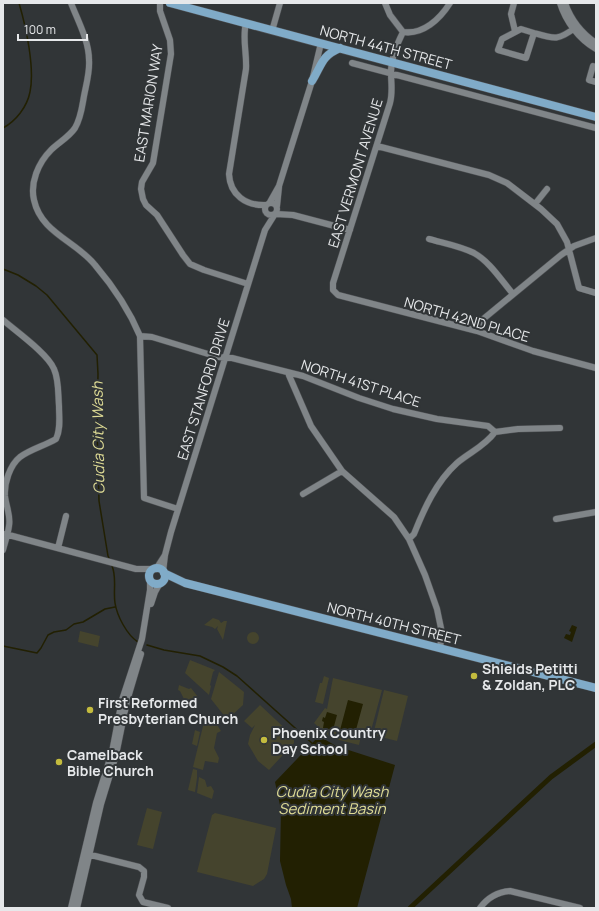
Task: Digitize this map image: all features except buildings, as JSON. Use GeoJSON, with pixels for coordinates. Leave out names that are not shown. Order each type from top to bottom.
{"type":"FeatureCollection","features":[{"type":"Feature","properties":{"kind":"main road","name":"NORTH 44TH STREET"},"geometry":{"type":"LineString","coordinates":[[174,4],[596,117]]}},
{"type":"Feature","properties":{"kind":"main road"},"geometry":{"type":"LineString","coordinates":[[312,81],[325,56],[340,48]]}},
{"type":"Feature","properties":{"kind":"main road"},"geometry":{"type":"LineString","coordinates":[[159,571],[165,578],[161,582],[154,583],[150,579],[151,572],[159,571]]}},
{"type":"Feature","properties":{"kind":"main road","name":"NORTH 40TH STREET"},"geometry":{"type":"LineString","coordinates":[[159,571],[185,583],[596,688]]}},
{"type":"Feature","properties":{"kind":"main road","name":"NORTH 40TH STREET"},"geometry":{"type":"LineString","coordinates":[[161,582],[185,583]]}},
{"type":"Feature","properties":{"kind":"street"},"geometry":{"type":"LineString","coordinates":[[71,3],[87,45],[89,72],[81,115],[74,129],[50,151],[39,166],[34,183],[34,199],[36,209],[46,224],[87,256],[95,265],[129,315],[140,336],[144,498],[178,510]]}},
{"type":"Feature","properties":{"kind":"street","name":"EAST MARION WAY"},"geometry":{"type":"LineString","coordinates":[[160,3],[160,11],[170,40],[171,54],[153,163],[144,178],[141,189],[143,199],[146,205],[157,215],[190,264],[248,284]]}},
{"type":"Feature","properties":{"kind":"street"},"geometry":{"type":"LineString","coordinates":[[272,30],[280,3]]}},
{"type":"Feature","properties":{"kind":"street"},"geometry":{"type":"LineString","coordinates":[[385,3],[390,15],[403,32],[412,34],[436,21],[450,3]]}},
{"type":"Feature","properties":{"kind":"street"},"geometry":{"type":"LineString","coordinates":[[514,3],[511,14],[516,31]]}},
{"type":"Feature","properties":{"kind":"street"},"geometry":{"type":"LineString","coordinates":[[560,3],[565,16],[576,28],[596,43]]}},
{"type":"Feature","properties":{"kind":"street"},"geometry":{"type":"LineString","coordinates":[[565,3],[580,36],[596,49]]}},
{"type":"Feature","properties":{"kind":"street"},"geometry":{"type":"LineString","coordinates":[[246,23],[243,36],[246,53],[246,69],[230,174],[231,184],[234,192],[241,199],[267,208],[270,215],[276,210]]}},
{"type":"Feature","properties":{"kind":"street"},"geometry":{"type":"LineString","coordinates":[[534,33],[526,58],[498,50],[502,38],[521,29],[534,33],[553,39],[576,28]]}},
{"type":"Feature","properties":{"kind":"street","name":"EAST VERMONT AVENUE"},"geometry":{"type":"LineString","coordinates":[[333,290],[333,283],[392,95],[392,62],[403,32]]}},
{"type":"Feature","properties":{"kind":"street","name":"EAST STANFORD DRIVE"},"geometry":{"type":"LineString","coordinates":[[159,571],[265,230],[276,210],[279,186],[312,81],[321,44]]}},
{"type":"Feature","properties":{"kind":"street","name":"NORTH 44TH STREET"},"geometry":{"type":"LineString","coordinates":[[352,62],[596,128]]}},
{"type":"Feature","properties":{"kind":"street"},"geometry":{"type":"LineString","coordinates":[[596,67],[594,66],[589,80],[596,82]]}},
{"type":"Feature","properties":{"kind":"street"},"geometry":{"type":"LineString","coordinates":[[377,146],[499,179],[507,183],[535,204],[556,224],[567,242],[579,288],[596,293]]}},
{"type":"Feature","properties":{"kind":"street","name":"EAST STANFORD DRIVE"},"geometry":{"type":"LineString","coordinates":[[265,230],[267,208],[279,186]]}},
{"type":"Feature","properties":{"kind":"street"},"geometry":{"type":"LineString","coordinates":[[535,204],[547,189]]}},
{"type":"Feature","properties":{"kind":"street"},"geometry":{"type":"LineString","coordinates":[[267,208],[274,203],[276,210]]}},
{"type":"Feature","properties":{"kind":"street"},"geometry":{"type":"LineString","coordinates":[[276,210],[350,230]]}},
{"type":"Feature","properties":{"kind":"street"},"geometry":{"type":"LineString","coordinates":[[477,332],[482,320],[561,254],[574,246],[596,238]]}},
{"type":"Feature","properties":{"kind":"street"},"geometry":{"type":"LineString","coordinates":[[429,239],[467,250],[479,257],[513,294]]}},
{"type":"Feature","properties":{"kind":"street","name":"NORTH 42ND PLACE"},"geometry":{"type":"LineString","coordinates":[[333,290],[338,295],[477,332],[533,351],[596,368]]}},
{"type":"Feature","properties":{"kind":"street"},"geometry":{"type":"LineString","coordinates":[[3,320],[42,353],[54,368],[58,384],[60,426],[56,439],[19,458],[14,464],[5,486],[5,496],[10,526],[5,534],[3,550]]}},
{"type":"Feature","properties":{"kind":"street","name":"NORTH 41ST PLACE"},"geometry":{"type":"LineString","coordinates":[[140,336],[152,337],[218,357],[226,357],[311,379],[359,398],[393,409],[437,419],[488,426],[495,432]]}},
{"type":"Feature","properties":{"kind":"street"},"geometry":{"type":"LineString","coordinates":[[288,373],[311,426],[342,472],[394,517],[409,539],[425,575],[437,610],[442,633],[440,648]]}},
{"type":"Feature","properties":{"kind":"street"},"geometry":{"type":"LineString","coordinates":[[409,539],[414,534],[432,494],[446,475],[458,463],[486,444],[495,432],[518,429],[560,428]]}},
{"type":"Feature","properties":{"kind":"street"},"geometry":{"type":"LineString","coordinates":[[303,494],[342,472]]}},
{"type":"Feature","properties":{"kind":"street"},"geometry":{"type":"LineString","coordinates":[[556,519],[596,512]]}},
{"type":"Feature","properties":{"kind":"street"},"geometry":{"type":"LineString","coordinates":[[58,548],[66,516]]}},
{"type":"Feature","properties":{"kind":"street","name":"NORTH 40TH STREET"},"geometry":{"type":"LineString","coordinates":[[5,534],[136,569],[159,571]]}},
{"type":"Feature","properties":{"kind":"street","name":"NORTH 40TH STREET"},"geometry":{"type":"LineString","coordinates":[[136,569],[150,579]]}},
{"type":"Feature","properties":{"kind":"street"},"geometry":{"type":"LineString","coordinates":[[76,908],[96,803],[112,752],[122,700],[142,639],[150,590],[150,579]]}},
{"type":"Feature","properties":{"kind":"street"},"geometry":{"type":"LineString","coordinates":[[71,908],[116,755],[127,701],[140,658],[153,598],[157,586],[161,582]]}},
{"type":"Feature","properties":{"kind":"street"},"geometry":{"type":"LineString","coordinates":[[87,854],[139,867],[144,871],[144,877],[139,895],[143,902],[168,908]]}},
{"type":"Feature","properties":{"kind":"street"},"geometry":{"type":"LineString","coordinates":[[480,908],[493,895],[503,891],[510,891],[580,908]]}},
{"type":"Feature","properties":{"kind":"street"},"geometry":{"type":"LineString","coordinates":[[550,908],[552,901]]}},
{"type":"Feature","properties":{"kind":"shaded area"},"geometry":{"type":"Polygon","coordinates":[[[213,618],[219,620],[221,623],[227,621],[223,640],[217,629],[218,626],[215,629],[204,625],[213,618]]]}},
{"type":"Feature","properties":{"kind":"shaded area"},"geometry":{"type":"Polygon","coordinates":[[[80,631],[100,636],[98,647],[78,642],[80,631]]]}},
{"type":"Feature","properties":{"kind":"shaded area"},"geometry":{"type":"Polygon","coordinates":[[[251,632],[255,632],[259,638],[255,644],[251,644],[247,640],[247,636],[251,632]]]}},
{"type":"Feature","properties":{"kind":"shaded area"},"geometry":{"type":"Polygon","coordinates":[[[190,660],[215,670],[213,672],[209,695],[185,673],[190,660]]]}},
{"type":"Feature","properties":{"kind":"shaded area"},"geometry":{"type":"Polygon","coordinates":[[[219,672],[244,692],[243,705],[229,718],[226,718],[211,699],[219,672]]]}},
{"type":"Feature","properties":{"kind":"shaded area"},"geometry":{"type":"Polygon","coordinates":[[[324,676],[329,678],[323,704],[315,702],[320,683],[322,683],[324,676]]]}},
{"type":"Feature","properties":{"kind":"shaded area"},"geometry":{"type":"Polygon","coordinates":[[[333,678],[382,690],[369,738],[361,736],[359,745],[331,738],[314,723],[325,708],[327,709],[333,678]]]}},
{"type":"Feature","properties":{"kind":"shaded area"},"geometry":{"type":"Polygon","coordinates":[[[179,685],[189,689],[191,688],[198,697],[189,704],[186,709],[178,707],[184,699],[178,690],[179,685]]]}},
{"type":"Feature","properties":{"kind":"shaded area"},"geometry":{"type":"Polygon","coordinates":[[[384,690],[408,696],[397,741],[373,735],[384,690]]]}},
{"type":"Feature","properties":{"kind":"shaded area"},"geometry":{"type":"Polygon","coordinates":[[[260,705],[294,738],[294,743],[269,770],[258,761],[248,744],[250,735],[255,725],[252,728],[244,721],[260,705]]]}},
{"type":"Feature","properties":{"kind":"shaded area"},"geometry":{"type":"Polygon","coordinates":[[[205,718],[214,720],[221,731],[217,733],[214,748],[219,758],[218,763],[205,761],[203,770],[193,767],[205,718]]]}},
{"type":"Feature","properties":{"kind":"shaded area"},"geometry":{"type":"Polygon","coordinates":[[[195,730],[200,732],[197,746],[192,744],[195,730]]]}},
{"type":"Feature","properties":{"kind":"shaded area"},"geometry":{"type":"Polygon","coordinates":[[[193,769],[197,770],[195,792],[188,790],[193,769]]]}},
{"type":"Feature","properties":{"kind":"shaded area"},"geometry":{"type":"Polygon","coordinates":[[[199,777],[205,780],[207,787],[211,786],[214,791],[212,799],[197,793],[199,777]]]}},
{"type":"Feature","properties":{"kind":"shaded area"},"geometry":{"type":"Polygon","coordinates":[[[147,808],[162,812],[153,849],[137,845],[147,808]]]}},
{"type":"Feature","properties":{"kind":"shaded area"},"geometry":{"type":"Polygon","coordinates":[[[215,813],[276,828],[267,874],[264,879],[253,886],[197,872],[212,815],[215,813]]]}},
{"type":"Feature","properties":{"kind":"water"},"geometry":{"type":"Polygon","coordinates":[[[572,625],[577,627],[572,642],[564,638],[566,634],[570,635],[571,632],[569,631],[572,625]]]}},
{"type":"Feature","properties":{"kind":"water"},"geometry":{"type":"Polygon","coordinates":[[[348,700],[363,704],[354,737],[339,734],[348,700]]]}},
{"type":"Feature","properties":{"kind":"water"},"geometry":{"type":"Polygon","coordinates":[[[327,712],[337,715],[333,730],[323,728],[323,717],[325,718],[327,712]]]}},
{"type":"Feature","properties":{"kind":"water","name":"Cudia City Wash Sediment Basin"},"geometry":{"type":"Polygon","coordinates":[[[319,736],[336,746],[395,765],[357,908],[292,908],[291,899],[280,861],[281,810],[275,782],[319,736]]]}},
{"type":"Feature","properties":{"kind":"waterway","name":"Cudia City Wash"},"geometry":{"type":"LineString","coordinates":[[3,128],[12,122],[24,108],[30,92],[31,60],[19,3]]}},
{"type":"Feature","properties":{"kind":"waterway","name":"Cudia City Wash"},"geometry":{"type":"LineString","coordinates":[[3,269],[18,275],[47,295],[97,355],[99,501],[108,556],[110,560]]}},
{"type":"Feature","properties":{"kind":"waterway","name":"Cudia City Wash"},"geometry":{"type":"LineString","coordinates":[[112,566],[114,575],[115,603],[118,614],[126,630],[138,642]]}},
{"type":"Feature","properties":{"kind":"waterway"},"geometry":{"type":"LineString","coordinates":[[3,646],[37,653],[48,635],[54,632],[66,630],[74,624],[83,622],[105,609],[115,607]]}},
{"type":"Feature","properties":{"kind":"waterway","name":"Cudia City Wash"},"geometry":{"type":"LineString","coordinates":[[147,645],[164,650],[200,656],[223,667],[237,676],[313,744]]}},
{"type":"Feature","properties":{"kind":"waterway"},"geometry":{"type":"LineString","coordinates":[[410,908],[551,777],[596,744]]}},
{"type":"Feature","properties":{"kind":"place","name":"Shields Petitti & Zoldan, PLC"},"geometry":{"type":"Point","coordinates":[474,676]}},
{"type":"Feature","properties":{"kind":"place","name":"First Reformed Presbyterian Church"},"geometry":{"type":"Point","coordinates":[90,710]}},
{"type":"Feature","properties":{"kind":"place","name":"Phoenix Country Day School"},"geometry":{"type":"Point","coordinates":[264,740]}},
{"type":"Feature","properties":{"kind":"place","name":"Camelback Bible Church"},"geometry":{"type":"Point","coordinates":[59,762]}}]}
